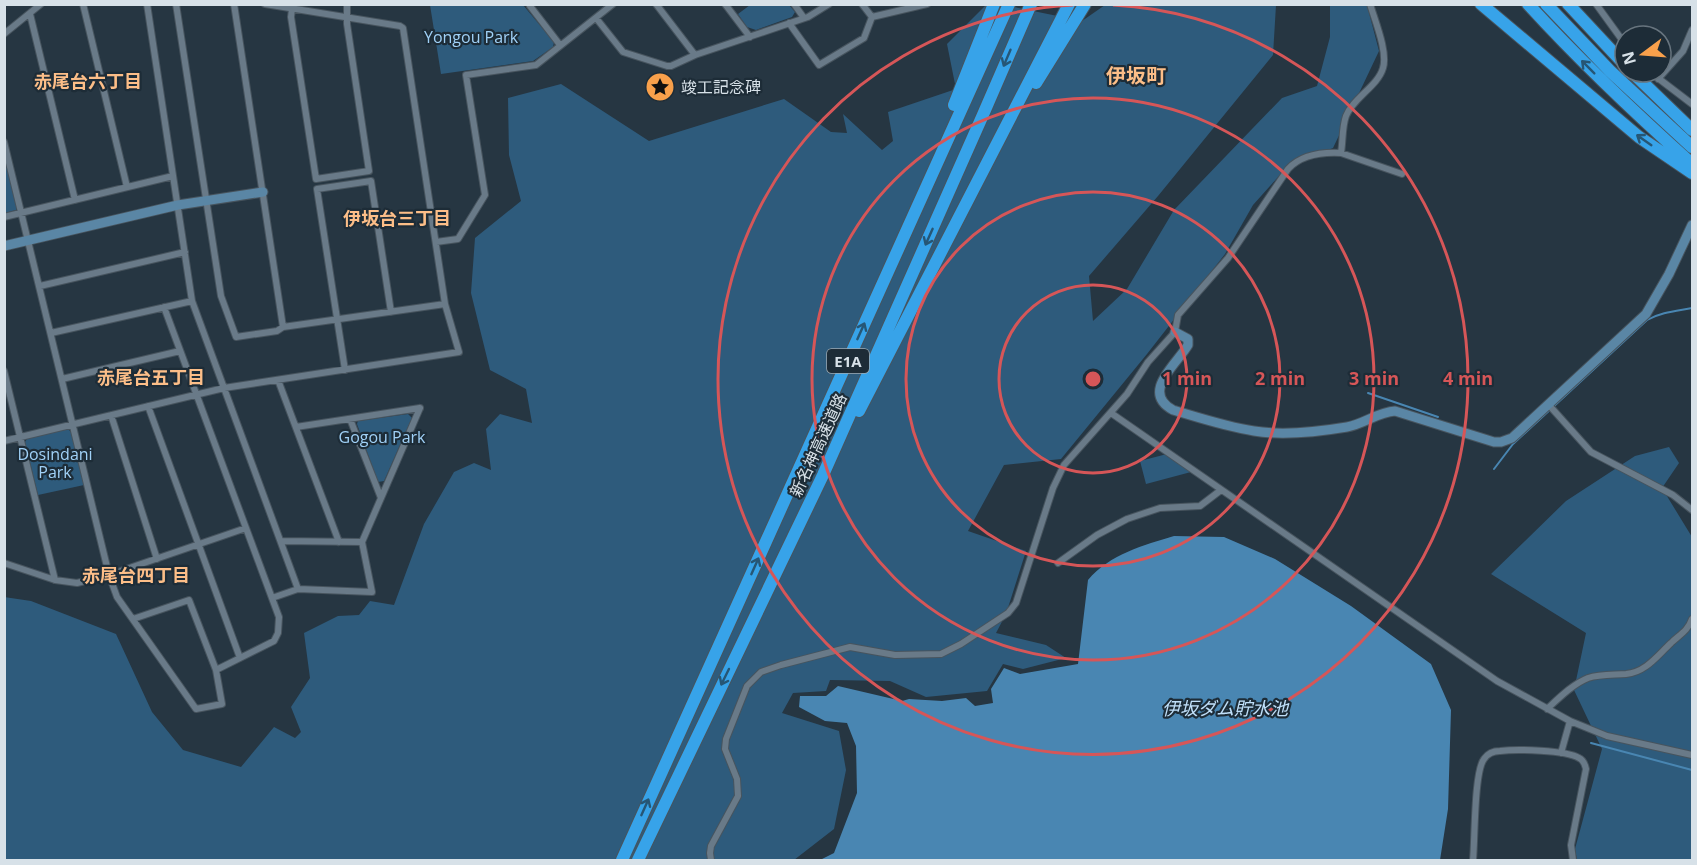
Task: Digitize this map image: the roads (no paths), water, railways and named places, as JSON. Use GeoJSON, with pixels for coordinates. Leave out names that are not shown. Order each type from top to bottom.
{"type":"FeatureCollection","features":[{"type":"Feature","properties":{"kind":"highway"},"geometry":{"type":"LineString","coordinates":[[936,164],[961,86],[994,4]]}},
{"type":"Feature","properties":{"kind":"highway","name":"新名神高速道路"},"geometry":{"type":"LineString","coordinates":[[622,861],[1009,4]]}},
{"type":"Feature","properties":{"kind":"highway","name":"新名神高速道路"},"geometry":{"type":"LineString","coordinates":[[638,861],[823,475],[1031,4]]}},
{"type":"Feature","properties":{"kind":"highway"},"geometry":{"type":"LineString","coordinates":[[823,475],[857,416],[1068,4]]}},
{"type":"Feature","properties":{"kind":"highway"},"geometry":{"type":"LineString","coordinates":[[974,190],[1085,4]]}},
{"type":"Feature","properties":{"kind":"highway"},"geometry":{"type":"LineString","coordinates":[[1528,4],[1602,81],[1692,164]]}},
{"type":"Feature","properties":{"kind":"highway"},"geometry":{"type":"LineString","coordinates":[[1546,4],[1610,71],[1692,147]]}},
{"type":"Feature","properties":{"kind":"highway"},"geometry":{"type":"LineString","coordinates":[[1568,4],[1613,52]]}},
{"type":"Feature","properties":{"kind":"highway"},"geometry":{"type":"LineString","coordinates":[[1485,7],[1639,137],[1692,173]]}},
{"type":"Feature","properties":{"kind":"highway"},"geometry":{"type":"LineString","coordinates":[[1644,84],[1692,130]]}},
{"type":"Feature","properties":{"kind":"street"},"geometry":{"type":"LineString","coordinates":[[4,34],[41,4]]}},
{"type":"Feature","properties":{"kind":"street"},"geometry":{"type":"LineString","coordinates":[[83,4],[128,187]]}},
{"type":"Feature","properties":{"kind":"street"},"geometry":{"type":"LineString","coordinates":[[147,4],[192,301],[298,589]]}},
{"type":"Feature","properties":{"kind":"street"},"geometry":{"type":"LineString","coordinates":[[176,4],[222,300],[236,337],[277,331],[283,327],[445,304]]}},
{"type":"Feature","properties":{"kind":"street"},"geometry":{"type":"LineString","coordinates":[[234,4],[283,327]]}},
{"type":"Feature","properties":{"kind":"street"},"geometry":{"type":"LineString","coordinates":[[4,441],[224,388],[459,352],[445,304],[403,28],[264,4]]}},
{"type":"Feature","properties":{"kind":"street"},"geometry":{"type":"LineString","coordinates":[[292,9],[291,17],[316,179],[369,171],[346,18],[347,4]]}},
{"type":"Feature","properties":{"kind":"street"},"geometry":{"type":"LineString","coordinates":[[532,4],[530,6],[560,45]]}},
{"type":"Feature","properties":{"kind":"street"},"geometry":{"type":"LineString","coordinates":[[436,242],[458,239],[484,195],[466,75],[536,65],[613,4]]}},
{"type":"Feature","properties":{"kind":"street"},"geometry":{"type":"LineString","coordinates":[[656,4],[695,56]]}},
{"type":"Feature","properties":{"kind":"street"},"geometry":{"type":"LineString","coordinates":[[725,4],[750,37]]}},
{"type":"Feature","properties":{"kind":"street"},"geometry":{"type":"LineString","coordinates":[[794,4],[804,18]]}},
{"type":"Feature","properties":{"kind":"street"},"geometry":{"type":"LineString","coordinates":[[596,18],[623,52],[671,66],[789,24],[829,4]]}},
{"type":"Feature","properties":{"kind":"street"},"geometry":{"type":"LineString","coordinates":[[862,4],[872,17]]}},
{"type":"Feature","properties":{"kind":"street"},"geometry":{"type":"LineString","coordinates":[[872,17],[927,4]]}},
{"type":"Feature","properties":{"kind":"street"},"geometry":{"type":"LineString","coordinates":[[1341,153],[1346,117],[1383,67],[1383,54],[1370,4]]}},
{"type":"Feature","properties":{"kind":"street"},"geometry":{"type":"LineString","coordinates":[[1596,4],[1613,27]]}},
{"type":"Feature","properties":{"kind":"street"},"geometry":{"type":"LineString","coordinates":[[30,14],[75,200]]}},
{"type":"Feature","properties":{"kind":"street"},"geometry":{"type":"LineString","coordinates":[[789,24],[819,65],[864,39],[872,17]]}},
{"type":"Feature","properties":{"kind":"street"},"geometry":{"type":"LineString","coordinates":[[1673,62],[1683,51],[1692,30]]}},
{"type":"Feature","properties":{"kind":"street"},"geometry":{"type":"LineString","coordinates":[[1665,84],[1692,104]]}},
{"type":"Feature","properties":{"kind":"street"},"geometry":{"type":"LineString","coordinates":[[4,142],[109,574],[117,597],[196,709],[222,704],[216,670],[189,600],[133,619]]}},
{"type":"Feature","properties":{"kind":"street"},"geometry":{"type":"LineString","coordinates":[[711,861],[711,846],[738,796],[737,779],[725,745],[740,700],[750,682],[761,672],[774,667],[850,647],[895,655],[942,654],[1008,613],[1016,603],[1053,488],[1064,465],[1127,394],[1148,362],[1175,332],[1178,315],[1228,258],[1293,163],[1307,156],[1341,153],[1402,174]]}},
{"type":"Feature","properties":{"kind":"street"},"geometry":{"type":"LineString","coordinates":[[4,216],[173,176]]}},
{"type":"Feature","properties":{"kind":"street"},"geometry":{"type":"LineString","coordinates":[[345,370],[317,189],[371,181],[391,312]]}},
{"type":"Feature","properties":{"kind":"street"},"geometry":{"type":"LineString","coordinates":[[4,246],[178,205],[263,192]]}},
{"type":"Feature","properties":{"kind":"street"},"geometry":{"type":"LineString","coordinates":[[1175,332],[1188,339],[1188,345],[1161,383],[1159,392],[1165,405],[1173,410],[1254,431],[1294,433],[1347,427],[1385,412],[1395,411],[1483,439],[1501,442],[1512,438],[1550,407],[1646,314],[1669,274],[1692,225]]}},
{"type":"Feature","properties":{"kind":"street"},"geometry":{"type":"LineString","coordinates":[[40,286],[185,252]]}},
{"type":"Feature","properties":{"kind":"street"},"geometry":{"type":"LineString","coordinates":[[51,333],[192,301]]}},
{"type":"Feature","properties":{"kind":"street"},"geometry":{"type":"LineString","coordinates":[[164,307],[279,617],[278,633],[274,641],[216,670]]}},
{"type":"Feature","properties":{"kind":"street"},"geometry":{"type":"LineString","coordinates":[[62,379],[180,351]]}},
{"type":"Feature","properties":{"kind":"street"},"geometry":{"type":"LineString","coordinates":[[4,371],[55,580]]}},
{"type":"Feature","properties":{"kind":"street"},"geometry":{"type":"LineString","coordinates":[[278,380],[339,542]]}},
{"type":"Feature","properties":{"kind":"street"},"geometry":{"type":"LineString","coordinates":[[148,406],[240,658]]}},
{"type":"Feature","properties":{"kind":"street"},"geometry":{"type":"LineString","coordinates":[[1550,407],[1591,452],[1673,495],[1692,510]]}},
{"type":"Feature","properties":{"kind":"street"},"geometry":{"type":"LineString","coordinates":[[272,598],[298,589],[372,592],[362,542],[420,408],[296,427]]}},
{"type":"Feature","properties":{"kind":"street"},"geometry":{"type":"LineString","coordinates":[[1111,413],[1497,681],[1570,721],[1607,736],[1692,755]]}},
{"type":"Feature","properties":{"kind":"street"},"geometry":{"type":"LineString","coordinates":[[111,415],[157,559]]}},
{"type":"Feature","properties":{"kind":"street"},"geometry":{"type":"LineString","coordinates":[[350,419],[381,498]]}},
{"type":"Feature","properties":{"kind":"street"},"geometry":{"type":"LineString","coordinates":[[1058,563],[1097,535],[1126,519],[1160,508],[1200,506],[1221,490]]}},
{"type":"Feature","properties":{"kind":"street"},"geometry":{"type":"LineString","coordinates":[[4,563],[55,580],[77,583],[157,559],[246,528]]}},
{"type":"Feature","properties":{"kind":"street"},"geometry":{"type":"LineString","coordinates":[[281,541],[362,542]]}},
{"type":"Feature","properties":{"kind":"street"},"geometry":{"type":"LineString","coordinates":[[1547,709],[1588,678],[1599,675],[1630,674],[1643,669],[1689,627],[1692,619]]}},
{"type":"Feature","properties":{"kind":"street"},"geometry":{"type":"LineString","coordinates":[[1561,753],[1570,721]]}},
{"type":"Feature","properties":{"kind":"street"},"geometry":{"type":"LineString","coordinates":[[1473,861],[1481,765],[1486,756],[1500,751],[1561,753],[1583,760],[1586,770],[1571,845],[1573,861]]}},
{"type":"Feature","properties":{"kind":"water","name":"伊坂ダム貯水池"},"geometry":{"type":"Polygon","coordinates":[[[1174,536],[1224,537],[1275,559],[1351,606],[1431,664],[1451,710],[1448,809],[1440,860],[820,860],[834,853],[857,793],[856,746],[847,723],[825,721],[799,707],[800,696],[826,696],[838,686],[902,701],[909,699],[942,701],[966,698],[975,706],[993,703],[991,689],[1004,668],[1020,674],[1078,664],[1088,580],[1106,563],[1117,557],[1174,536]]]}},
{"type":"Feature","properties":{"kind":"waterway"},"geometry":{"type":"LineString","coordinates":[[1494,469],[1513,444],[1647,320],[1663,313],[1692,308]]}},
{"type":"Feature","properties":{"kind":"waterway"},"geometry":{"type":"LineString","coordinates":[[1368,393],[1438,417]]}},
{"type":"Feature","properties":{"kind":"waterway"},"geometry":{"type":"LineString","coordinates":[[1591,743],[1692,770]]}},
{"type":"Feature","properties":{"kind":"place","name":"竣工記念碑"},"geometry":{"type":"Point","coordinates":[660,87]}},
{"type":"Feature","properties":{"kind":"district","name":"伊坂町"},"geometry":{"type":"Point","coordinates":[1136,75]}},
{"type":"Feature","properties":{"kind":"district","name":"赤尾台六丁目"},"geometry":{"type":"Point","coordinates":[88,81]}},
{"type":"Feature","properties":{"kind":"district","name":"伊坂台三丁目"},"geometry":{"type":"Point","coordinates":[397,218]}},
{"type":"Feature","properties":{"kind":"district","name":"赤尾台五丁目"},"geometry":{"type":"Point","coordinates":[151,377]}},
{"type":"Feature","properties":{"kind":"district","name":"赤尾台四丁目"},"geometry":{"type":"Point","coordinates":[136,575]}},
{"type":"Feature","properties":{"kind":"park label","name":"Yongou Park"},"geometry":{"type":"Point","coordinates":[471,37]}},
{"type":"Feature","properties":{"kind":"park label","name":"Gogou Park"},"geometry":{"type":"Point","coordinates":[382,437]}},
{"type":"Feature","properties":{"kind":"park label","name":"Dosindani Park"},"geometry":{"type":"Point","coordinates":[55,463]}}]}
